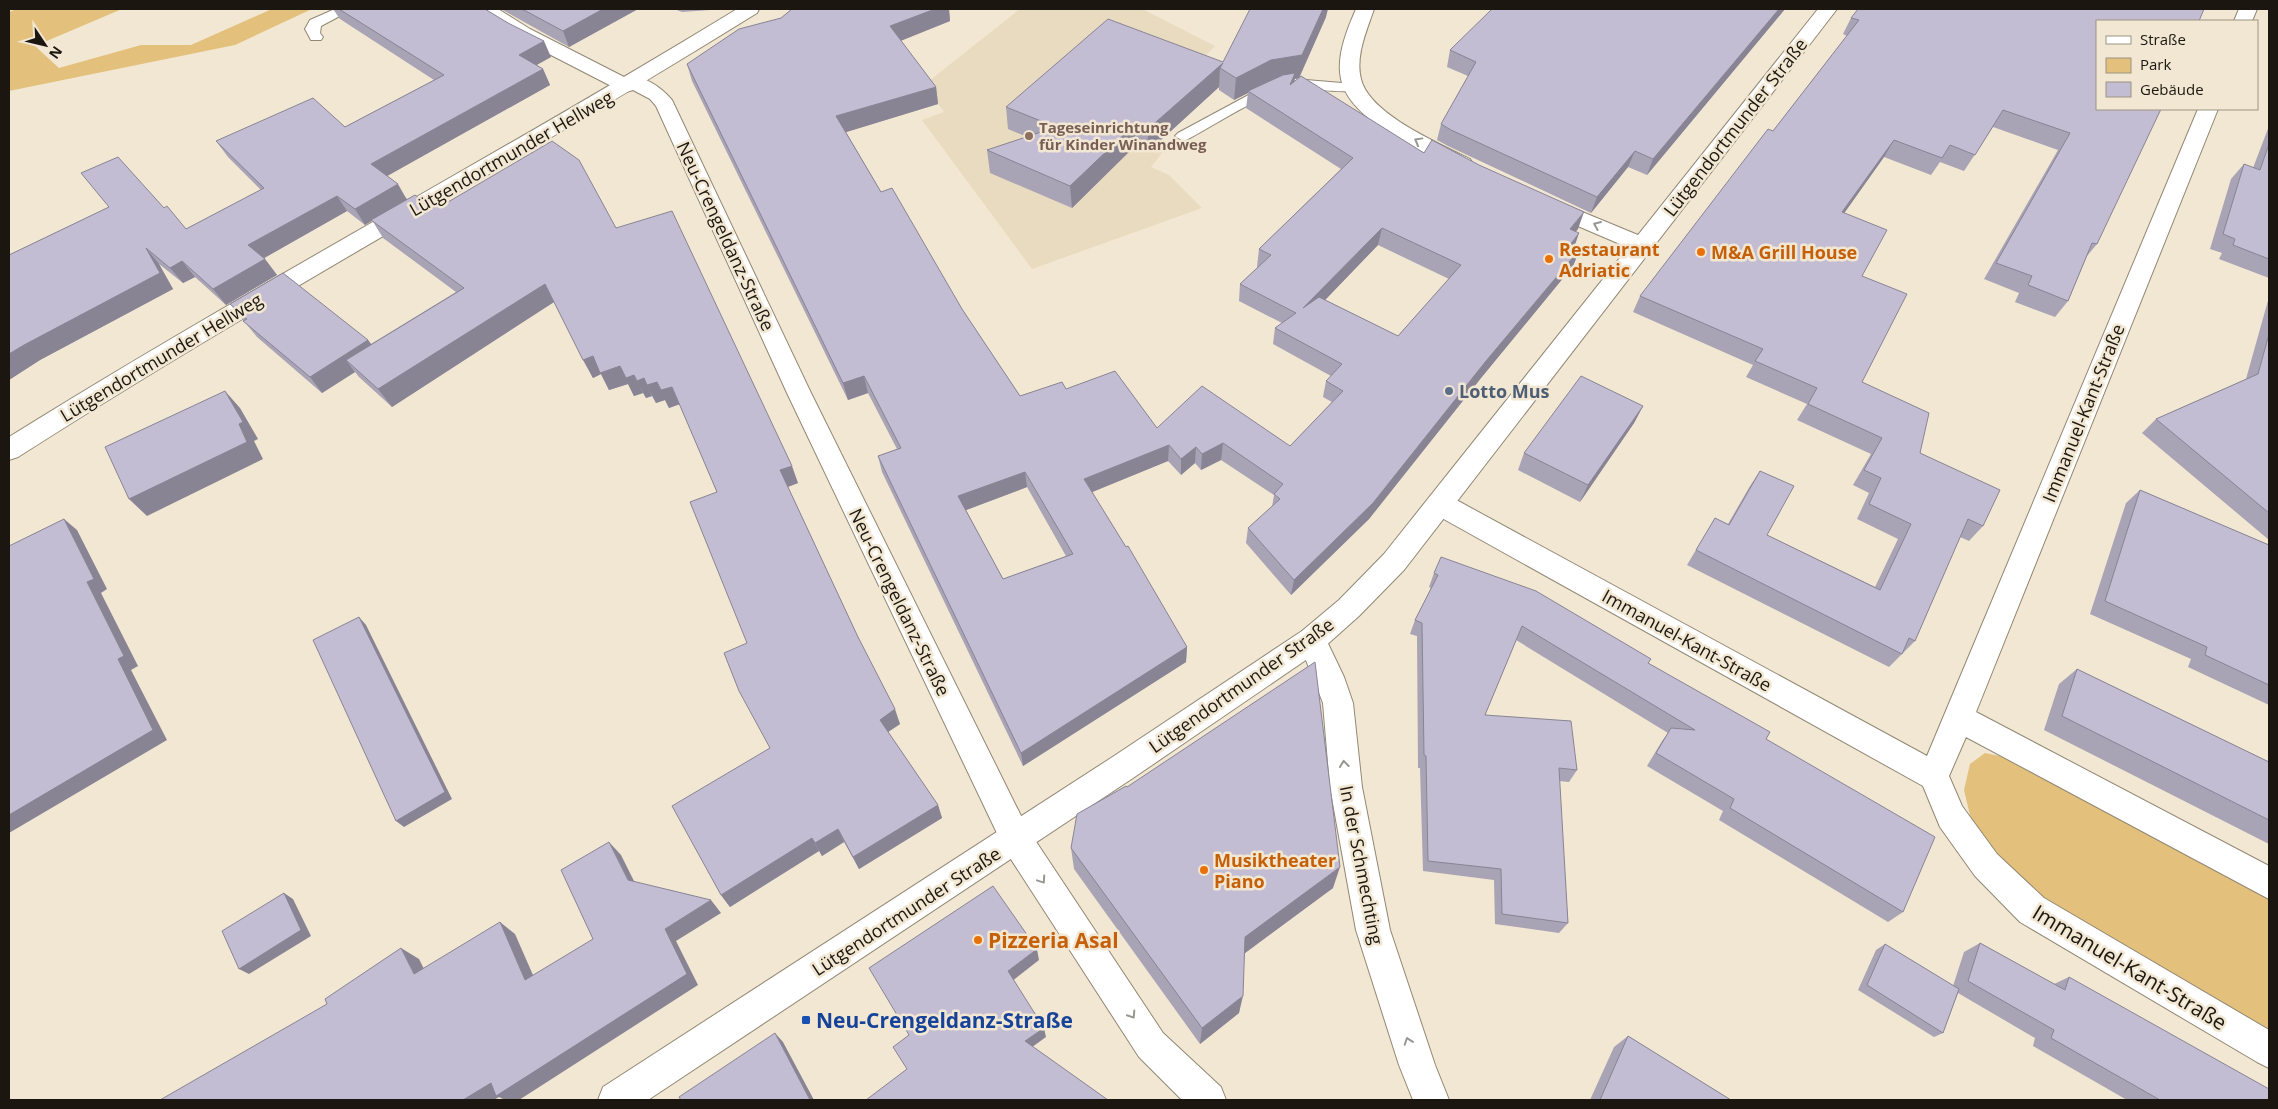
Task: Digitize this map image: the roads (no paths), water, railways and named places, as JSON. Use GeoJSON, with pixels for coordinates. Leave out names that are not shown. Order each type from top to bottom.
{"type":"FeatureCollection","features":[{"type":"Feature","properties":{"kind":"street","name":"Lütgendortmunder Hellweg"},"geometry":{"type":"LineString","coordinates":[[485,9],[523,33],[629,84]]}},
{"type":"Feature","properties":{"kind":"street","name":"Lütgendortmunder Hellweg"},"geometry":{"type":"LineString","coordinates":[[9,450],[188,340],[629,84],[750,9]]}},
{"type":"Feature","properties":{"kind":"street"},"geometry":{"type":"LineString","coordinates":[[1365,9],[1352,50],[1351,78],[1354,88],[1369,107],[1393,125],[1479,173]]}},
{"type":"Feature","properties":{"kind":"street","name":"Lütgendortmunder Straße"},"geometry":{"type":"LineString","coordinates":[[618,1100],[1016,839],[1312,640],[1374,584],[1440,504],[1828,9]]}},
{"type":"Feature","properties":{"kind":"street","name":"Neu-Crengeldanz-Straße"},"geometry":{"type":"LineString","coordinates":[[629,84],[657,95],[665,104],[794,384],[1016,839],[1152,1045],[1208,1100]]}},
{"type":"Feature","properties":{"kind":"street","name":"Immanuel-Kant-Straße"},"geometry":{"type":"LineString","coordinates":[[1934,776],[1960,718],[2208,110]]}},
{"type":"Feature","properties":{"kind":"street"},"geometry":{"type":"LineString","coordinates":[[1524,194],[1642,244]]}},
{"type":"Feature","properties":{"kind":"street","name":"Immanuel-Kant-Straße"},"geometry":{"type":"LineString","coordinates":[[1440,504],[1934,776],[1951,816],[1986,864],[2032,910],[2269,1050]]}},
{"type":"Feature","properties":{"kind":"street","name":"In der Schmechting"},"geometry":{"type":"LineString","coordinates":[[1312,640],[1329,677],[1338,703],[1346,787],[1372,930],[1392,994],[1428,1096]]}},
{"type":"Feature","properties":{"kind":"street"},"geometry":{"type":"LineString","coordinates":[[1960,718],[2269,883]]}},
{"type":"Feature","properties":{"kind":"lane"},"geometry":{"type":"LineString","coordinates":[[316,37],[312,29],[316,23],[346,9]]}},
{"type":"Feature","properties":{"kind":"lane"},"geometry":{"type":"LineString","coordinates":[[1183,136],[1274,87],[1286,83],[1300,81],[1354,88]]}},
{"type":"Feature","properties":{"kind":"place","name":"Tageseinrichtung für Kinder Winandweg"},"geometry":{"type":"Point","coordinates":[1029,136]}},
{"type":"Feature","properties":{"kind":"place","name":"M&A Grill House"},"geometry":{"type":"Point","coordinates":[1701,252]}},
{"type":"Feature","properties":{"kind":"place","name":"Restaurant Adriatic"},"geometry":{"type":"Point","coordinates":[1549,259]}},
{"type":"Feature","properties":{"kind":"place","name":"Lotto Mus"},"geometry":{"type":"Point","coordinates":[1449,391]}},
{"type":"Feature","properties":{"kind":"place","name":"Musiktheater Piano"},"geometry":{"type":"Point","coordinates":[1204,870]}},
{"type":"Feature","properties":{"kind":"place","name":"Pizzeria Asal"},"geometry":{"type":"Point","coordinates":[978,940]}},
{"type":"Feature","properties":{"kind":"place","name":"Neu-Crengeldanz-Straße"},"geometry":{"type":"Point","coordinates":[806,1020]}}]}
